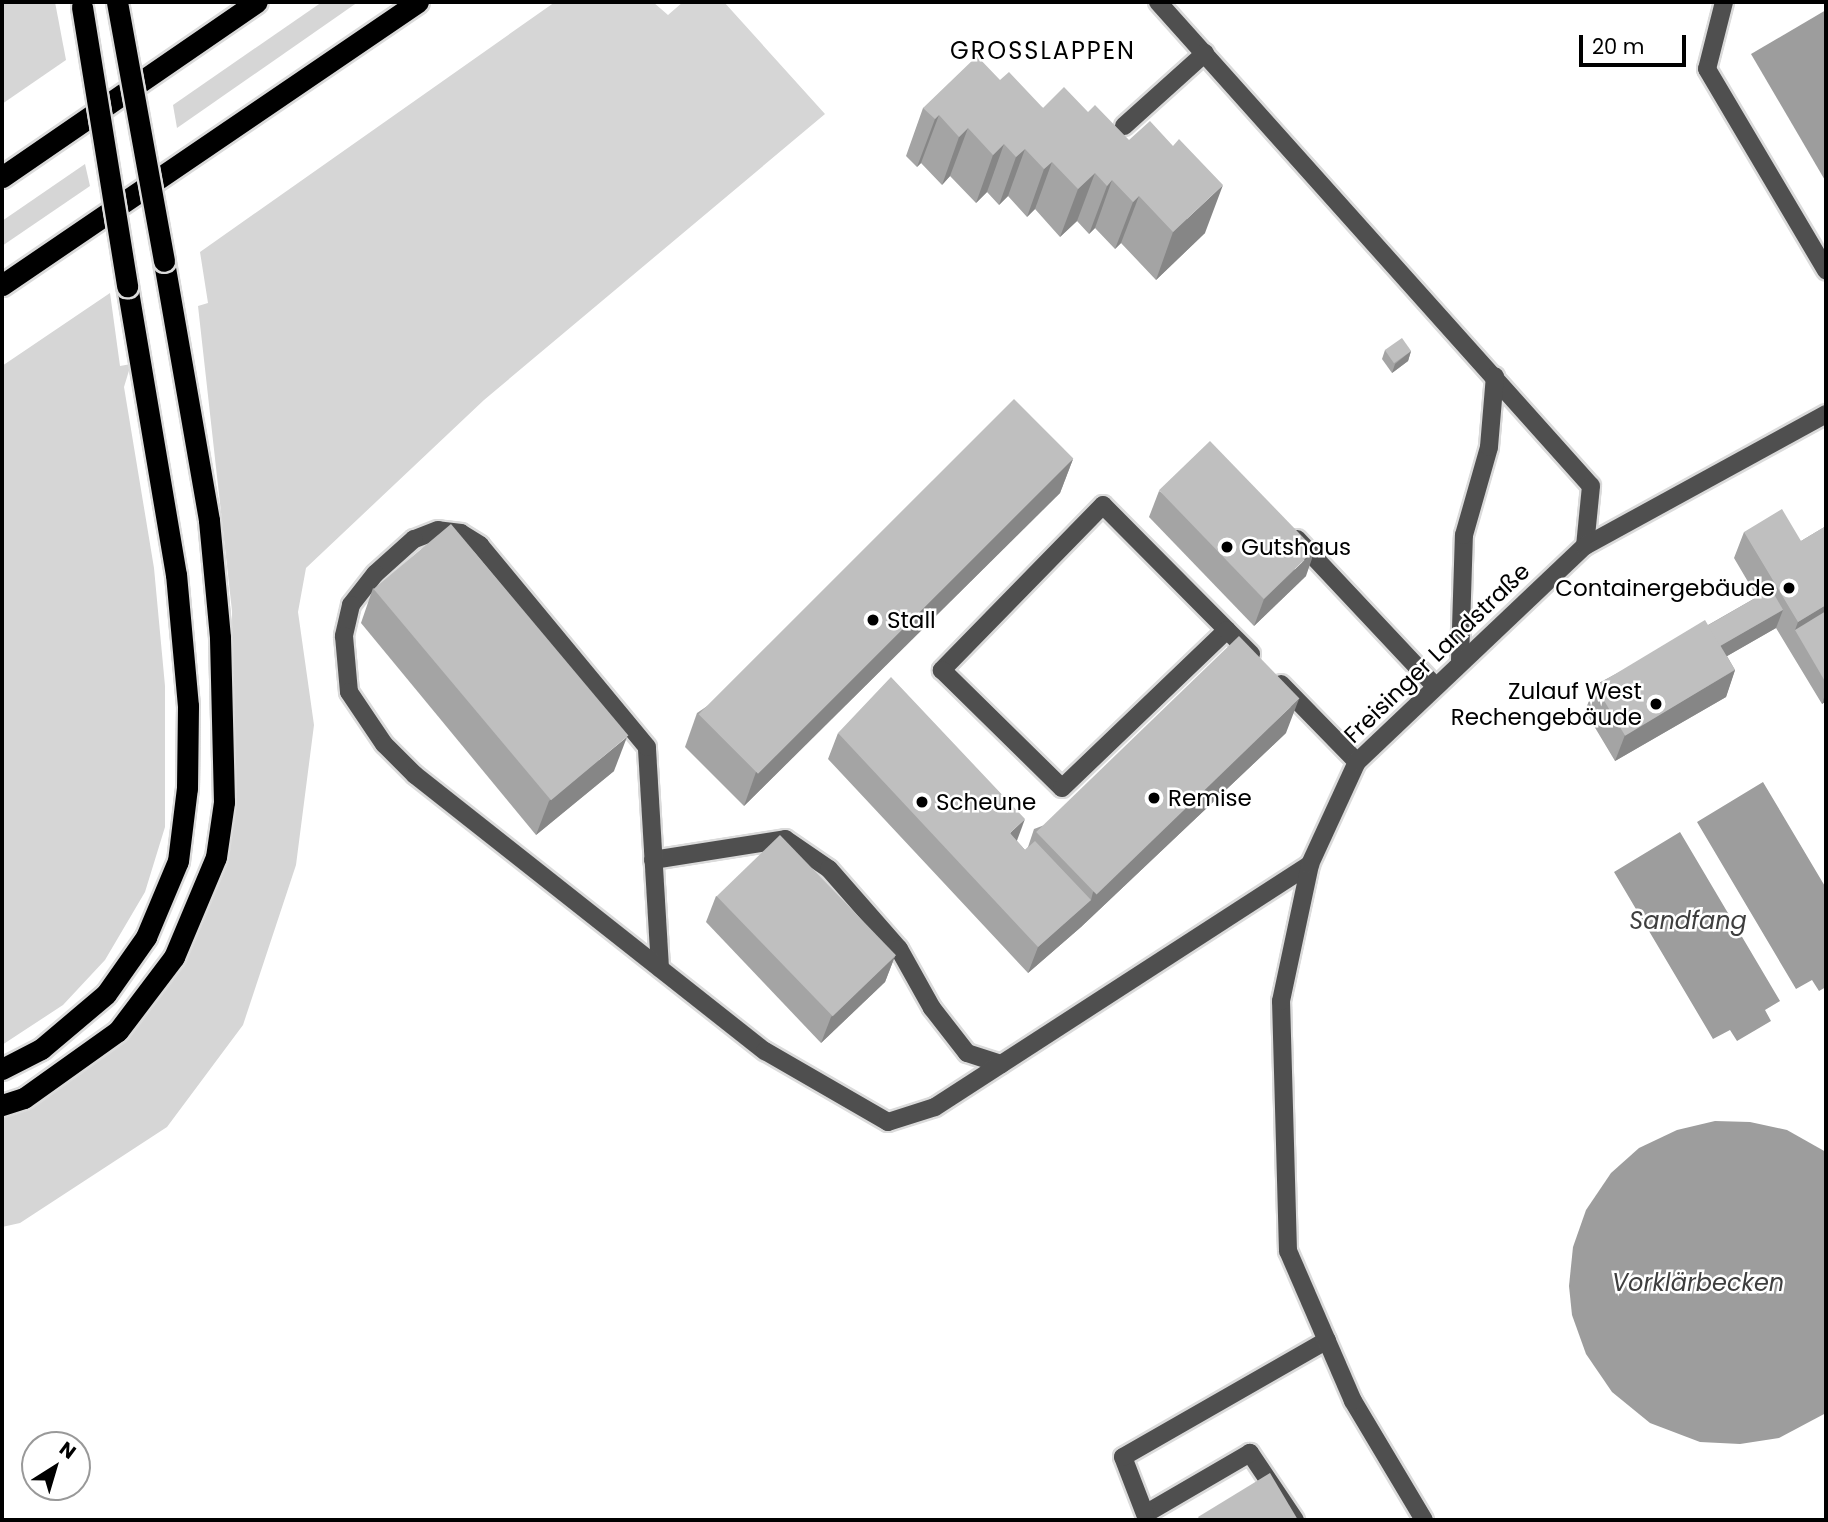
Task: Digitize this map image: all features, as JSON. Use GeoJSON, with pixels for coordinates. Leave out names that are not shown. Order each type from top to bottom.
{"type":"FeatureCollection","features":[{"type":"Feature","properties":{"kind":"highway"},"geometry":{"type":"LineString","coordinates":[[2,1105],[24,1098],[118,1031],[174,957],[216,858],[224,802],[220,637],[209,520],[117,2]]}},
{"type":"Feature","properties":{"kind":"highway"},"geometry":{"type":"LineString","coordinates":[[2,177],[257,2]]}},
{"type":"Feature","properties":{"kind":"highway"},"geometry":{"type":"LineString","coordinates":[[2,285],[418,2]]}},
{"type":"Feature","properties":{"kind":"highway"},"geometry":{"type":"LineString","coordinates":[[2,1069],[41,1049],[106,994],[146,937],[178,861],[187,788],[186,680],[176,575],[82,5]]}},
{"type":"Feature","properties":{"kind":"lane"},"geometry":{"type":"LineString","coordinates":[[1158,2],[1591,486],[1586,546]]}},
{"type":"Feature","properties":{"kind":"lane"},"geometry":{"type":"LineString","coordinates":[[1724,2],[1707,69],[1826,270]]}},
{"type":"Feature","properties":{"kind":"lane"},"geometry":{"type":"LineString","coordinates":[[1124,126],[1205,53]]}},
{"type":"Feature","properties":{"kind":"lane"},"geometry":{"type":"LineString","coordinates":[[1460,660],[1464,535],[1489,447],[1495,376]]}},
{"type":"Feature","properties":{"kind":"lane","name":"Freisinger Landstraße"},"geometry":{"type":"LineString","coordinates":[[1424,1520],[1353,1401],[1288,1251],[1282,1143],[1281,1001],[1310,864],[1357,762],[1460,660],[1586,546],[1826,414]]}},
{"type":"Feature","properties":{"kind":"lane"},"geometry":{"type":"LineString","coordinates":[[1227,630],[1062,788],[942,670],[1103,505],[1227,630],[1357,762]]}},
{"type":"Feature","properties":{"kind":"lane"},"geometry":{"type":"LineString","coordinates":[[1285,527],[1435,686]]}},
{"type":"Feature","properties":{"kind":"lane"},"geometry":{"type":"LineString","coordinates":[[660,968],[647,747],[480,545],[461,533],[438,530],[414,539],[375,574],[351,605],[344,636],[349,692],[384,744],[415,775],[765,1051],[888,1122],[935,1107],[1310,864]]}},
{"type":"Feature","properties":{"kind":"lane"},"geometry":{"type":"LineString","coordinates":[[653,860],[785,838],[829,869],[899,949],[932,1008],[967,1053],[1002,1064]]}},
{"type":"Feature","properties":{"kind":"lane"},"geometry":{"type":"LineString","coordinates":[[1296,1520],[1250,1453],[1145,1514],[1123,1457],[1327,1340]]}},
{"type":"Feature","properties":{"kind":"shaded area"},"geometry":{"type":"Polygon","coordinates":[[[2,2],[55,2],[66,60],[2,104],[2,2]]]}},
{"type":"Feature","properties":{"kind":"shaded area"},"geometry":{"type":"Polygon","coordinates":[[[322,2],[358,2],[177,128],[173,105],[322,2]]]}},
{"type":"Feature","properties":{"kind":"shaded area"},"geometry":{"type":"Polygon","coordinates":[[[555,2],[653,2],[668,15],[683,2],[724,2],[825,114],[484,400],[306,568],[298,612],[314,725],[296,865],[243,1025],[167,1127],[20,1223],[2,1227],[2,1117],[24,1108],[103,1056],[143,1016],[189,953],[220,879],[233,810],[232,611],[198,306],[208,303],[200,252],[555,2]]]}},
{"type":"Feature","properties":{"kind":"shaded area"},"geometry":{"type":"Polygon","coordinates":[[[85,164],[90,186],[2,246],[2,221],[85,164]]]}},
{"type":"Feature","properties":{"kind":"shaded area"},"geometry":{"type":"Polygon","coordinates":[[[110,293],[120,366],[131,364],[124,387],[154,568],[165,686],[165,827],[145,892],[105,960],[63,1005],[2,1045],[2,366],[110,293]]]}},
{"type":"Feature","properties":{"kind":"water"},"geometry":{"type":"Polygon","coordinates":[[[1826,10],[1826,182],[1751,54],[1826,10]]]}},
{"type":"Feature","properties":{"kind":"water","name":"Sandfang"},"geometry":{"type":"Polygon","coordinates":[[[1763,782],[1826,888],[1826,987],[1819,991],[1812,980],[1796,989],[1697,822],[1763,782]]]}},
{"type":"Feature","properties":{"kind":"water","name":"Sandfang"},"geometry":{"type":"Polygon","coordinates":[[[1680,832],[1780,1001],[1765,1010],[1771,1021],[1737,1041],[1730,1030],[1713,1039],[1614,872],[1680,832]]]}},
{"type":"Feature","properties":{"kind":"water","name":"Vorklärbecken"},"geometry":{"type":"Polygon","coordinates":[[[1715,1121],[1750,1122],[1787,1130],[1826,1152],[1826,1413],[1779,1438],[1740,1444],[1700,1442],[1650,1423],[1612,1392],[1586,1354],[1572,1315],[1569,1286],[1573,1247],[1586,1210],[1611,1173],[1639,1148],[1677,1130],[1715,1121]]]}},
{"type":"Feature","properties":{"kind":"building"},"geometry":{"type":"Polygon","coordinates":[[[977,56],[1000,80],[1009,72],[1043,108],[1064,87],[1088,112],[1095,105],[1129,140],[1150,121],[1173,146],[1179,139],[1223,185],[1173,232],[1139,196],[1133,202],[1112,180],[1107,186],[1095,173],[1078,189],[1052,162],[1044,169],[1025,149],[1016,157],[1004,144],[993,155],[968,128],[959,137],[939,115],[935,119],[923,108],[977,56]]]}},
{"type":"Feature","properties":{"kind":"building"},"geometry":{"type":"Polygon","coordinates":[[[1402,338],[1411,351],[1394,363],[1385,350],[1402,338]]]}},
{"type":"Feature","properties":{"kind":"building","name":"Stall"},"geometry":{"type":"Polygon","coordinates":[[[1014,399],[1073,458],[758,774],[699,714],[1014,399]]]}},
{"type":"Feature","properties":{"kind":"building"},"geometry":{"type":"Polygon","coordinates":[[[1210,441],[1315,550],[1264,599],[1159,490],[1210,441]]]}},
{"type":"Feature","properties":{"kind":"building"},"geometry":{"type":"Polygon","coordinates":[[[1782,509],[1801,541],[1826,526],[1826,605],[1798,622],[1744,532],[1782,509]]]}},
{"type":"Feature","properties":{"kind":"building"},"geometry":{"type":"Polygon","coordinates":[[[451,524],[628,735],[551,800],[374,589],[451,524]]]}},
{"type":"Feature","properties":{"kind":"building"},"geometry":{"type":"Polygon","coordinates":[[[1771,589],[1783,610],[1720,646],[1708,626],[1771,589]]]}},
{"type":"Feature","properties":{"kind":"building"},"geometry":{"type":"Polygon","coordinates":[[[1826,611],[1826,683],[1795,630],[1826,611]]]}},
{"type":"Feature","properties":{"kind":"building"},"geometry":{"type":"Polygon","coordinates":[[[1705,620],[1735,670],[1625,736],[1595,686],[1705,620]]]}},
{"type":"Feature","properties":{"kind":"building","name":"Remise"},"geometry":{"type":"Polygon","coordinates":[[[1239,636],[1299,699],[1097,894],[1036,832],[1239,636]]]}},
{"type":"Feature","properties":{"kind":"building"},"geometry":{"type":"Polygon","coordinates":[[[891,677],[1025,819],[1010,833],[1025,850],[1035,841],[1091,900],[1038,947],[838,733],[891,677]]]}},
{"type":"Feature","properties":{"kind":"building"},"geometry":{"type":"Polygon","coordinates":[[[780,835],[896,955],[833,1016],[717,896],[780,835]]]}},
{"type":"Feature","properties":{"kind":"building"},"geometry":{"type":"Polygon","coordinates":[[[1270,1473],[1298,1520],[1200,1520],[1198,1517],[1270,1473]]]}},
{"type":"Feature","properties":{"kind":"place","name":"Gutshaus"},"geometry":{"type":"Point","coordinates":[1227,547]}},
{"type":"Feature","properties":{"kind":"place","name":"Containergebäude"},"geometry":{"type":"Point","coordinates":[1789,588]}},
{"type":"Feature","properties":{"kind":"place","name":"Stall"},"geometry":{"type":"Point","coordinates":[873,620]}},
{"type":"Feature","properties":{"kind":"place","name":"Zulauf West Rechengebäude"},"geometry":{"type":"Point","coordinates":[1656,704]}},
{"type":"Feature","properties":{"kind":"place","name":"Remise"},"geometry":{"type":"Point","coordinates":[1154,798]}},
{"type":"Feature","properties":{"kind":"place","name":"Scheune"},"geometry":{"type":"Point","coordinates":[922,802]}},
{"type":"Feature","properties":{"kind":"district","name":"GROSSLAPPEN"},"geometry":{"type":"Point","coordinates":[1043,51]}}]}
